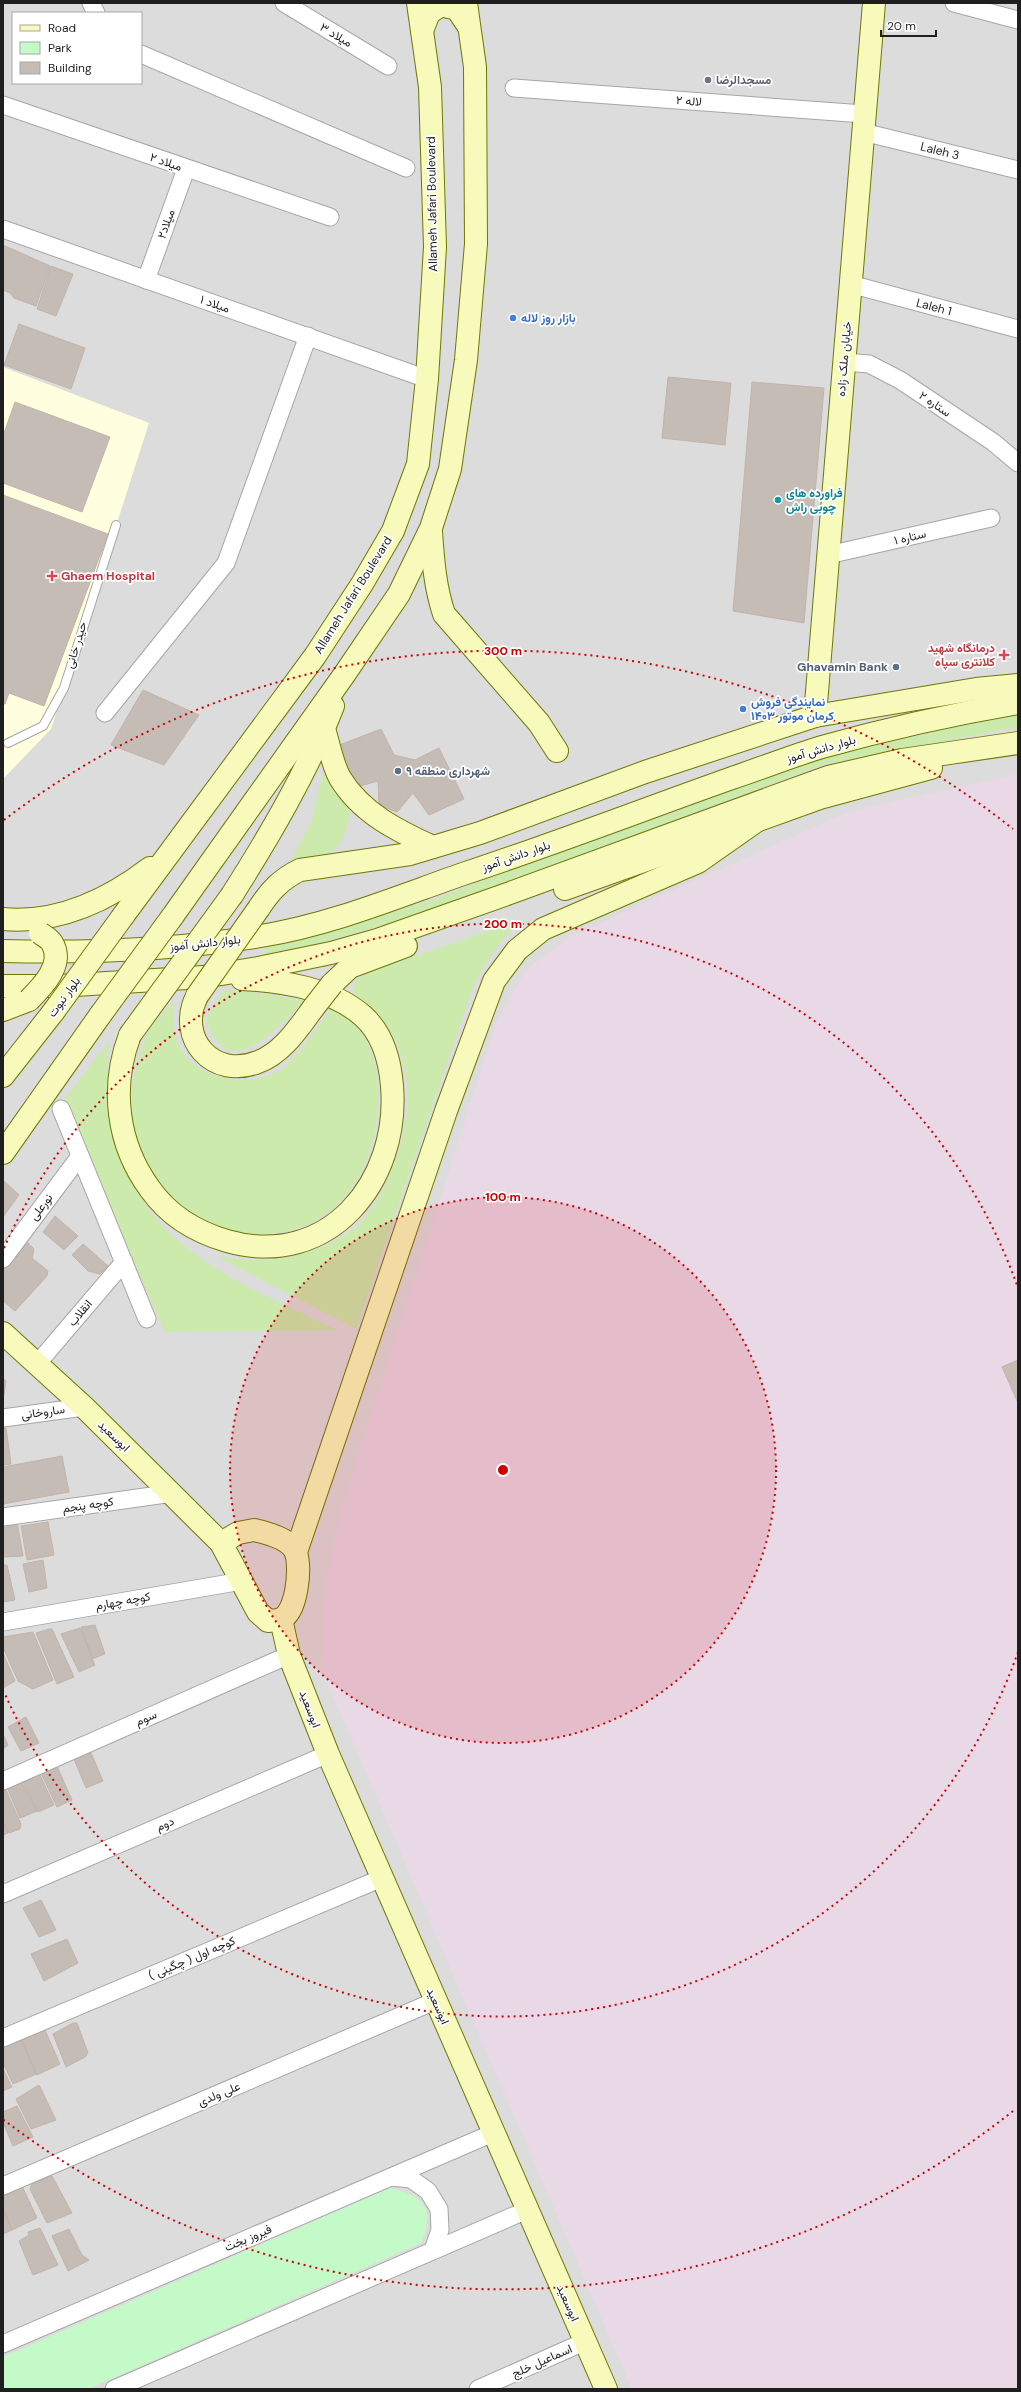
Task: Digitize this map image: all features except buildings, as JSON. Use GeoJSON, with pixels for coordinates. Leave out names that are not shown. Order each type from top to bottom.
{"type":"FeatureCollection","features":[{"type":"Feature","properties":{"kind":"main road","name":"Allameh Jafari Boulevard"},"geometry":{"type":"LineString","coordinates":[[123,916],[164,857],[315,656],[362,584],[393,532],[418,464],[427,380],[435,246],[430,87],[418,3]]}},
{"type":"Feature","properties":{"kind":"main road"},"geometry":{"type":"LineString","coordinates":[[3,1153],[344,675],[399,594],[430,528],[450,469],[466,360],[476,244],[475,67],[466,3]]}},
{"type":"Feature","properties":{"kind":"main road","name":"خیابان ملک زاده"},"geometry":{"type":"LineString","coordinates":[[815,716],[874,3]]}},
{"type":"Feature","properties":{"kind":"main road"},"geometry":{"type":"LineString","coordinates":[[422,31],[429,13],[441,5],[457,9],[470,27]]}},
{"type":"Feature","properties":{"kind":"main road"},"geometry":{"type":"LineString","coordinates":[[430,528],[434,573],[438,595],[444,614],[539,723],[557,751]]}},
{"type":"Feature","properties":{"kind":"main road"},"geometry":{"type":"LineString","coordinates":[[3,986],[59,986],[200,986],[251,979],[308,988],[337,999],[351,1007],[364,1017],[379,1035],[391,1070],[394,1101],[392,1130],[382,1162],[369,1188],[347,1215],[330,1227],[291,1243],[262,1246],[236,1244],[208,1236],[183,1222],[159,1203],[138,1173],[121,1121],[118,1099],[118,1075],[130,1035],[232,895],[273,831],[324,729],[344,675]]}},
{"type":"Feature","properties":{"kind":"main road"},"geometry":{"type":"LineString","coordinates":[[1018,685],[976,689],[815,716],[645,772],[480,833],[410,854],[300,870],[286,877],[270,892],[200,986],[191,1007],[191,1031],[199,1048],[216,1061],[240,1066],[259,1062],[276,1052],[342,973],[359,963],[820,798],[1018,743]]}},
{"type":"Feature","properties":{"kind":"main road","name":"بلوار دانش آموز"},"geometry":{"type":"LineString","coordinates":[[3,951],[77,953],[175,947],[263,936],[281,932],[337,917],[530,852],[640,810],[821,747],[977,710],[1018,703]]}},
{"type":"Feature","properties":{"kind":"main road"},"geometry":{"type":"LineString","coordinates":[[324,729],[340,778],[361,805],[396,830],[433,847]]}},
{"type":"Feature","properties":{"kind":"main road"},"geometry":{"type":"LineString","coordinates":[[200,986],[376,940],[828,777],[902,760],[1018,743]]}},
{"type":"Feature","properties":{"kind":"main road"},"geometry":{"type":"LineString","coordinates":[[281,1619],[291,1609],[298,1577],[296,1552],[446,1111],[494,981],[517,950],[543,929],[698,862],[755,822]]}},
{"type":"Feature","properties":{"kind":"main road"},"geometry":{"type":"LineString","coordinates":[[7,920],[45,917],[87,905],[128,884],[164,857]]}},
{"type":"Feature","properties":{"kind":"main road","name":"بلوار نبوت"},"geometry":{"type":"LineString","coordinates":[[3,1076],[54,1011],[123,916]]}},
{"type":"Feature","properties":{"kind":"main road"},"geometry":{"type":"LineString","coordinates":[[3,1010],[29,1000],[48,979],[56,960],[52,944],[40,933],[7,920]]}},
{"type":"Feature","properties":{"kind":"main road","name":"ابوسعید"},"geometry":{"type":"LineString","coordinates":[[3,1333],[84,1406],[173,1493],[221,1543],[258,1612],[268,1621],[281,1619],[289,1655],[328,1754],[605,2388]]}},
{"type":"Feature","properties":{"kind":"main road"},"geometry":{"type":"LineString","coordinates":[[221,1543],[238,1533],[254,1530],[268,1533],[284,1540],[296,1552]]}},
{"type":"Feature","properties":{"kind":"street"},"geometry":{"type":"LineString","coordinates":[[91,3],[96,12]]}},
{"type":"Feature","properties":{"kind":"street","name":"میلاد ۳"},"geometry":{"type":"LineString","coordinates":[[284,3],[388,66]]}},
{"type":"Feature","properties":{"kind":"street"},"geometry":{"type":"LineString","coordinates":[[954,3],[1018,20]]}},
{"type":"Feature","properties":{"kind":"street"},"geometry":{"type":"LineString","coordinates":[[142,54],[406,168]]}},
{"type":"Feature","properties":{"kind":"street","name":"لاله ۲"},"geometry":{"type":"LineString","coordinates":[[514,88],[864,123]]}},
{"type":"Feature","properties":{"kind":"street","name":"میلاد ۲"},"geometry":{"type":"LineString","coordinates":[[3,105],[186,169],[330,217]]}},
{"type":"Feature","properties":{"kind":"street","name":"Laleh 3"},"geometry":{"type":"LineString","coordinates":[[864,123],[1018,170]]}},
{"type":"Feature","properties":{"kind":"street","name":"میلاد۲"},"geometry":{"type":"LineString","coordinates":[[146,280],[186,169]]}},
{"type":"Feature","properties":{"kind":"street","name":"میلاد ۱"},"geometry":{"type":"LineString","coordinates":[[3,229],[308,336],[427,380]]}},
{"type":"Feature","properties":{"kind":"street","name":"Laleh 1"},"geometry":{"type":"LineString","coordinates":[[850,284],[1018,329]]}},
{"type":"Feature","properties":{"kind":"street"},"geometry":{"type":"LineString","coordinates":[[106,713],[226,563],[308,336]]}},
{"type":"Feature","properties":{"kind":"street","name":"ستاره ۲"},"geometry":{"type":"LineString","coordinates":[[844,362],[869,364],[900,380],[993,442],[1018,463]]}},
{"type":"Feature","properties":{"kind":"street","name":"ستاره ۱"},"geometry":{"type":"LineString","coordinates":[[828,555],[991,518]]}},
{"type":"Feature","properties":{"kind":"street"},"geometry":{"type":"LineString","coordinates":[[61,1109],[147,1319]]}},
{"type":"Feature","properties":{"kind":"street","name":"نورعلی"},"geometry":{"type":"LineString","coordinates":[[3,1259],[80,1156]]}},
{"type":"Feature","properties":{"kind":"street","name":"انقلاب"},"geometry":{"type":"LineString","coordinates":[[37,1364],[124,1262]]}},
{"type":"Feature","properties":{"kind":"street","name":"ساروخانی"},"geometry":{"type":"LineString","coordinates":[[3,1418],[84,1406]]}},
{"type":"Feature","properties":{"kind":"street","name":"کوچه پنجم"},"geometry":{"type":"LineString","coordinates":[[3,1517],[173,1493]]}},
{"type":"Feature","properties":{"kind":"street","name":"کوچه چهارم"},"geometry":{"type":"LineString","coordinates":[[3,1622],[242,1581]]}},
{"type":"Feature","properties":{"kind":"street","name":"سوم"},"geometry":{"type":"LineString","coordinates":[[3,1781],[289,1655]]}},
{"type":"Feature","properties":{"kind":"street","name":"دوم"},"geometry":{"type":"LineString","coordinates":[[3,1894],[328,1754]]}},
{"type":"Feature","properties":{"kind":"street","name":"کوچه اول ( چگینی )"},"geometry":{"type":"LineString","coordinates":[[3,2038],[382,1878]]}},
{"type":"Feature","properties":{"kind":"street","name":"علی ولدی"},"geometry":{"type":"LineString","coordinates":[[3,2186],[435,2001]]}},
{"type":"Feature","properties":{"kind":"street","name":"فیروز بخت"},"geometry":{"type":"LineString","coordinates":[[3,2344],[493,2133]]}},
{"type":"Feature","properties":{"kind":"street"},"geometry":{"type":"LineString","coordinates":[[391,2176],[411,2179],[428,2191],[439,2209],[440,2230],[433,2250]]}},
{"type":"Feature","properties":{"kind":"street"},"geometry":{"type":"LineString","coordinates":[[114,2389],[527,2210]]}},
{"type":"Feature","properties":{"kind":"street","name":"اسماعیل خلج"},"geometry":{"type":"LineString","coordinates":[[478,2389],[584,2342]]}},
{"type":"Feature","properties":{"kind":"lane","name":"حیدر خانی"},"geometry":{"type":"LineString","coordinates":[[8,742],[43,726],[64,688],[116,524]]}},
{"type":"Feature","properties":{"kind":"shaded area"},"geometry":{"type":"Polygon","coordinates":[[[3,3],[1018,3],[1018,2389],[3,2389],[3,3]]]}},
{"type":"Feature","properties":{"kind":"shaded area","name":"Ghaem Hospital"},"geometry":{"type":"Polygon","coordinates":[[[3,367],[149,423],[51,729],[3,779],[3,367]]]}},
{"type":"Feature","properties":{"kind":"shaded area"},"geometry":{"type":"Polygon","coordinates":[[[1018,774],[1018,2389],[632,2389],[321,1668],[325,1588],[340,1513],[496,1024],[526,970],[571,936],[850,811],[1018,774]]]}},
{"type":"Feature","properties":{"kind":"green space"},"geometry":{"type":"Polygon","coordinates":[[[1018,713],[1018,727],[825,764],[435,910],[317,944],[266,954],[266,943],[367,919],[433,900],[649,816],[828,755],[1018,713]]]}},
{"type":"Feature","properties":{"kind":"green space"},"geometry":{"type":"Polygon","coordinates":[[[323,773],[351,810],[343,837],[332,852],[315,859],[288,866],[311,822],[323,773]]]}},
{"type":"Feature","properties":{"kind":"green space"},"geometry":{"type":"Polygon","coordinates":[[[526,918],[494,951],[483,968],[472,990],[356,1329],[218,1257],[250,1260],[284,1258],[296,1256],[320,1248],[351,1231],[362,1221],[381,1193],[396,1161],[401,1144],[405,1128],[408,1095],[405,1068],[392,1034],[378,1015],[353,993],[354,984],[363,974],[526,918]]]}},
{"type":"Feature","properties":{"kind":"green space"},"geometry":{"type":"Polygon","coordinates":[[[223,990],[247,991],[304,1001],[266,1038],[252,1047],[238,1051],[226,1049],[215,1039],[206,1018],[223,990]]]}},
{"type":"Feature","properties":{"kind":"green space"},"geometry":{"type":"Polygon","coordinates":[[[174,1001],[174,1031],[184,1054],[192,1063],[202,1070],[231,1079],[255,1079],[274,1074],[279,1071],[300,1051],[332,1008],[345,1016],[363,1037],[370,1048],[377,1075],[378,1104],[376,1127],[362,1170],[351,1188],[337,1205],[320,1218],[300,1227],[277,1233],[239,1233],[212,1224],[188,1210],[168,1193],[152,1172],[140,1149],[133,1124],[132,1096],[136,1068],[146,1036],[151,1027],[174,1001]]]}},
{"type":"Feature","properties":{"kind":"green space"},"geometry":{"type":"Polygon","coordinates":[[[109,1042],[107,1078],[109,1100],[129,1174],[147,1207],[168,1232],[193,1253],[220,1271],[278,1302],[337,1330],[165,1332],[62,1102],[109,1042]]]}},
{"type":"Feature","properties":{"kind":"green space"},"geometry":{"type":"Polygon","coordinates":[[[390,2188],[412,2195],[424,2206],[427,2213],[427,2221],[421,2243],[88,2389],[3,2389],[3,2357],[390,2188]]]}},
{"type":"Feature","properties":{"kind":"place","name":"مسجدالرضا"},"geometry":{"type":"Point","coordinates":[708,80]}},
{"type":"Feature","properties":{"kind":"place","name":"بازار روز لاله"},"geometry":{"type":"Point","coordinates":[513,318]}},
{"type":"Feature","properties":{"kind":"place","name":"فراورده های چوبی راش"},"geometry":{"type":"Point","coordinates":[778,500]}},
{"type":"Feature","properties":{"kind":"place","name":"Ghaem Hospital"},"geometry":{"type":"Point","coordinates":[52,576]}},
{"type":"Feature","properties":{"kind":"place","name":"درمانگاه شهید کلانتری سپاه"},"geometry":{"type":"Point","coordinates":[1004,655]}},
{"type":"Feature","properties":{"kind":"place","name":"Ghavamin Bank"},"geometry":{"type":"Point","coordinates":[896,667]}},
{"type":"Feature","properties":{"kind":"place","name":"نمایندگی فروش ۱۴۰۳ کرمان موتور"},"geometry":{"type":"Point","coordinates":[743,709]}},
{"type":"Feature","properties":{"kind":"place","name":"شهرداری منطقه ۹"},"geometry":{"type":"Point","coordinates":[398,771]}}]}
